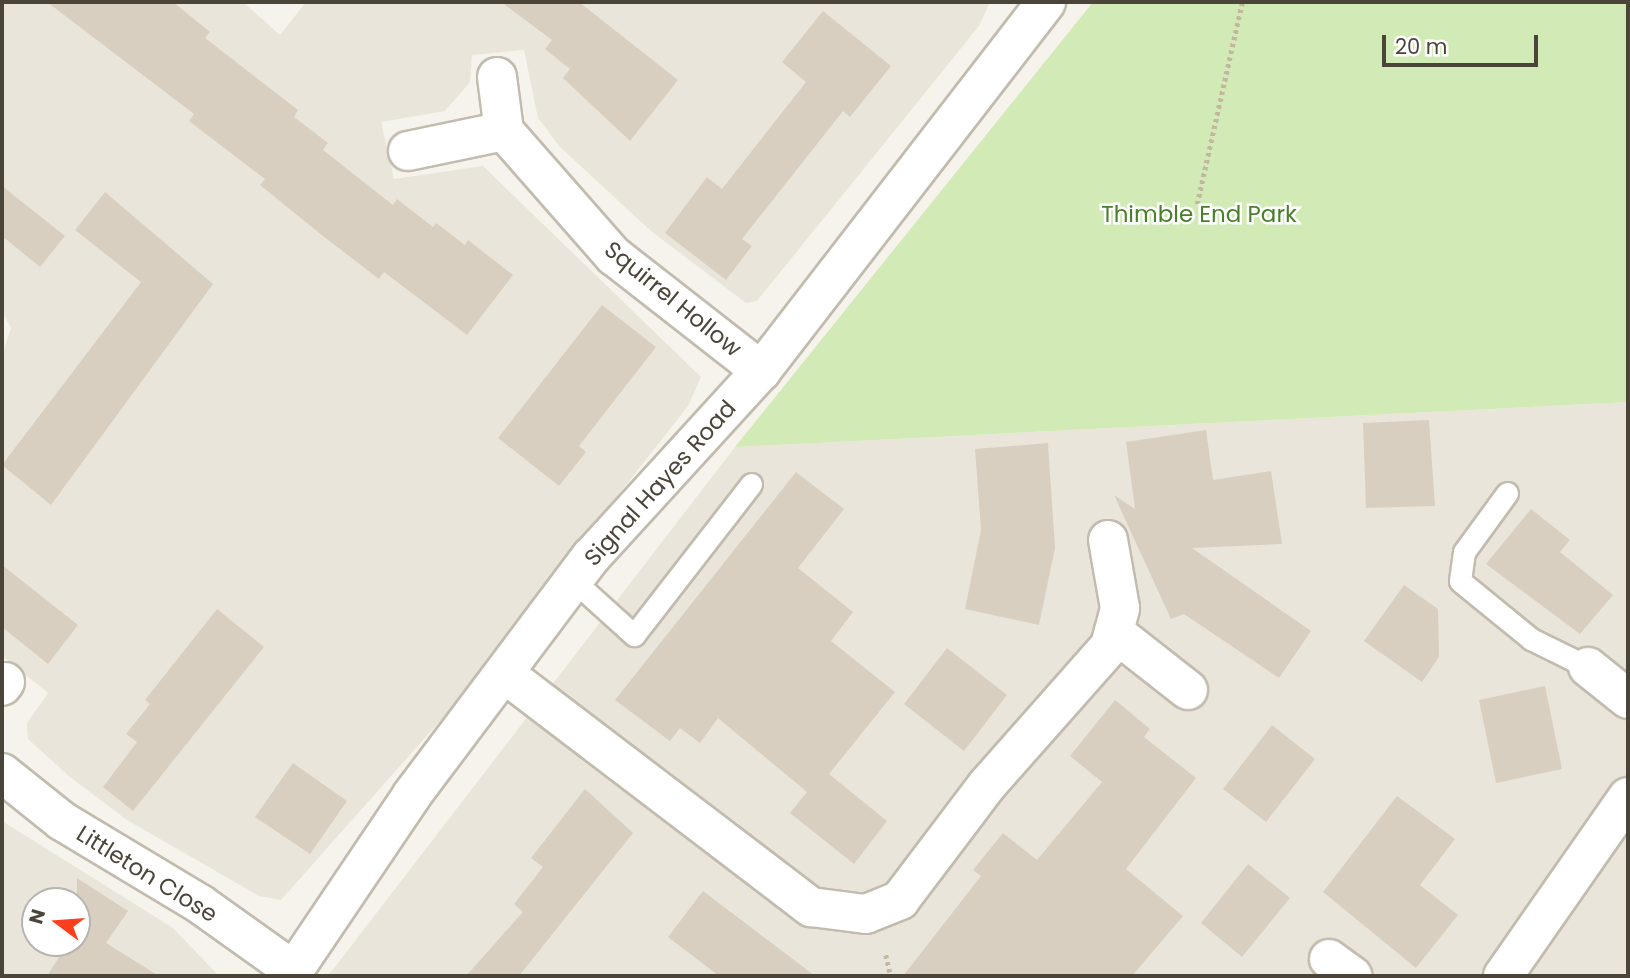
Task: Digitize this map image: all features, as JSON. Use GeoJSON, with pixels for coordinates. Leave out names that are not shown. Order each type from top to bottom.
{"type":"FeatureCollection","features":[{"type":"Feature","properties":{"kind":"street","name":"Signal Hayes Road"},"geometry":{"type":"LineString","coordinates":[[292,974],[412,795],[574,581],[761,371],[1046,2]]}},
{"type":"Feature","properties":{"kind":"street"},"geometry":{"type":"LineString","coordinates":[[408,151],[504,131],[497,77]]}},
{"type":"Feature","properties":{"kind":"street","name":"Squirrel Hollow"},"geometry":{"type":"LineString","coordinates":[[504,131],[614,256],[761,371]]}},
{"type":"Feature","properties":{"kind":"street"},"geometry":{"type":"LineString","coordinates":[[505,674],[811,907],[866,914],[900,900],[987,785],[1110,646],[1120,608],[1108,540]]}},
{"type":"Feature","properties":{"kind":"street"},"geometry":{"type":"LineString","coordinates":[[1115,632],[1188,690]]}},
{"type":"Feature","properties":{"kind":"street"},"geometry":{"type":"LineString","coordinates":[[1588,667],[1628,699]]}},
{"type":"Feature","properties":{"kind":"street","name":"Littleton Close"},"geometry":{"type":"LineString","coordinates":[[2,773],[62,821],[200,904],[292,974]]}},
{"type":"Feature","properties":{"kind":"street"},"geometry":{"type":"LineString","coordinates":[[1503,976],[1628,797]]}},
{"type":"Feature","properties":{"kind":"lane"},"geometry":{"type":"LineString","coordinates":[[574,581],[634,635],[751,484]]}},
{"type":"Feature","properties":{"kind":"lane"},"geometry":{"type":"LineString","coordinates":[[1507,493],[1464,552],[1460,580],[1531,639],[1588,667]]}},
{"type":"Feature","properties":{"kind":"path"},"geometry":{"type":"LineString","coordinates":[[1197,204],[1242,2]]}},
{"type":"Feature","properties":{"kind":"shaded area"},"geometry":{"type":"Polygon","coordinates":[[[2,2],[243,2],[280,35],[306,2],[990,2],[979,26],[757,301],[746,303],[651,231],[560,147],[538,118],[524,50],[472,55],[470,82],[445,111],[381,122],[394,179],[483,166],[701,377],[688,406],[447,713],[281,900],[259,896],[127,820],[70,777],[28,739],[27,723],[48,693],[2,656],[2,355],[11,328],[2,311],[2,2]]]}},
{"type":"Feature","properties":{"kind":"shaded area"},"geometry":{"type":"Polygon","coordinates":[[[1628,402],[1628,976],[328,976],[735,447],[1628,402]]]}},
{"type":"Feature","properties":{"kind":"shaded area"},"geometry":{"type":"Polygon","coordinates":[[[2,821],[173,928],[219,976],[2,976],[2,821]]]}},
{"type":"Feature","properties":{"kind":"green space","name":"Thimble End Park"},"geometry":{"type":"Polygon","coordinates":[[[1093,2],[1628,2],[1628,402],[735,447],[1093,2]]]}},
{"type":"Feature","properties":{"kind":"building"},"geometry":{"type":"Polygon","coordinates":[[[47,2],[173,2],[210,32],[205,38],[298,110],[294,117],[328,143],[323,150],[393,205],[397,199],[433,227],[436,223],[465,245],[468,240],[513,275],[467,335],[384,272],[379,279],[323,236],[260,185],[265,179],[189,121],[194,114],[47,2]]]}},
{"type":"Feature","properties":{"kind":"building"},"geometry":{"type":"Polygon","coordinates":[[[501,2],[579,2],[678,80],[630,141],[563,78],[570,69],[545,49],[552,40],[501,2]]]}},
{"type":"Feature","properties":{"kind":"building"},"geometry":{"type":"Polygon","coordinates":[[[823,11],[891,66],[850,117],[843,111],[742,239],[752,246],[726,280],[665,233],[707,177],[722,189],[806,82],[782,62],[823,11]]]}},
{"type":"Feature","properties":{"kind":"building"},"geometry":{"type":"Polygon","coordinates":[[[2,186],[65,236],[40,267],[2,236],[2,186]]]}},
{"type":"Feature","properties":{"kind":"building"},"geometry":{"type":"Polygon","coordinates":[[[105,192],[213,284],[51,505],[2,465],[141,282],[75,230],[105,192]]]}},
{"type":"Feature","properties":{"kind":"building"},"geometry":{"type":"Polygon","coordinates":[[[602,305],[656,347],[579,446],[586,452],[559,486],[498,438],[602,305]]]}},
{"type":"Feature","properties":{"kind":"building"},"geometry":{"type":"Polygon","coordinates":[[[1429,420],[1435,506],[1366,508],[1363,423],[1429,420]]]}},
{"type":"Feature","properties":{"kind":"building"},"geometry":{"type":"Polygon","coordinates":[[[1206,430],[1213,480],[1271,471],[1282,544],[1192,548],[1311,631],[1279,678],[1184,614],[1171,619],[1114,495],[1135,509],[1126,442],[1206,430]]]}},
{"type":"Feature","properties":{"kind":"building"},"geometry":{"type":"Polygon","coordinates":[[[1048,443],[1055,548],[1039,625],[965,609],[981,530],[975,449],[1048,443]]]}},
{"type":"Feature","properties":{"kind":"building"},"geometry":{"type":"Polygon","coordinates":[[[796,472],[844,509],[798,568],[853,612],[831,641],[895,692],[829,774],[887,821],[854,864],[790,813],[807,792],[718,718],[700,743],[680,728],[670,741],[615,700],[796,472]]]}},
{"type":"Feature","properties":{"kind":"building"},"geometry":{"type":"Polygon","coordinates":[[[1531,509],[1570,540],[1560,552],[1613,595],[1580,634],[1486,564],[1531,509]]]}},
{"type":"Feature","properties":{"kind":"building"},"geometry":{"type":"Polygon","coordinates":[[[2,565],[78,625],[48,664],[2,627],[2,565]]]}},
{"type":"Feature","properties":{"kind":"building"},"geometry":{"type":"Polygon","coordinates":[[[1404,585],[1438,609],[1439,657],[1422,682],[1364,641],[1404,585]]]}},
{"type":"Feature","properties":{"kind":"building"},"geometry":{"type":"Polygon","coordinates":[[[217,609],[264,647],[133,811],[103,787],[137,742],[126,734],[150,704],[145,700],[217,609]]]}},
{"type":"Feature","properties":{"kind":"building"},"geometry":{"type":"Polygon","coordinates":[[[947,648],[1007,695],[964,751],[904,704],[947,648]]]}},
{"type":"Feature","properties":{"kind":"building"},"geometry":{"type":"Polygon","coordinates":[[[1545,686],[1562,769],[1496,783],[1479,700],[1545,686]]]}},
{"type":"Feature","properties":{"kind":"building"},"geometry":{"type":"Polygon","coordinates":[[[1115,700],[1150,729],[1144,737],[1196,778],[1126,869],[1183,916],[1132,976],[903,976],[981,876],[973,870],[1003,833],[1037,860],[1102,782],[1070,756],[1115,700]]]}},
{"type":"Feature","properties":{"kind":"building"},"geometry":{"type":"Polygon","coordinates":[[[1272,725],[1315,759],[1266,822],[1223,789],[1272,725]]]}},
{"type":"Feature","properties":{"kind":"building"},"geometry":{"type":"Polygon","coordinates":[[[293,763],[347,801],[310,854],[255,817],[293,763]]]}},
{"type":"Feature","properties":{"kind":"building"},"geometry":{"type":"Polygon","coordinates":[[[585,789],[633,833],[519,976],[466,976],[523,912],[514,904],[543,867],[531,858],[585,789]]]}},
{"type":"Feature","properties":{"kind":"building"},"geometry":{"type":"Polygon","coordinates":[[[1397,796],[1455,839],[1420,885],[1458,915],[1416,968],[1323,892],[1397,796]]]}},
{"type":"Feature","properties":{"kind":"building"},"geometry":{"type":"Polygon","coordinates":[[[1248,864],[1290,898],[1242,957],[1201,923],[1248,864]]]}},
{"type":"Feature","properties":{"kind":"building"},"geometry":{"type":"Polygon","coordinates":[[[77,878],[91,887],[77,887],[77,878]]]}},
{"type":"Feature","properties":{"kind":"building"},"geometry":{"type":"Polygon","coordinates":[[[91,887],[128,911],[106,943],[159,976],[47,976],[59,957],[91,957],[91,887]]]}},
{"type":"Feature","properties":{"kind":"building"},"geometry":{"type":"Polygon","coordinates":[[[703,891],[815,976],[719,976],[668,937],[703,891]]]}}]}
